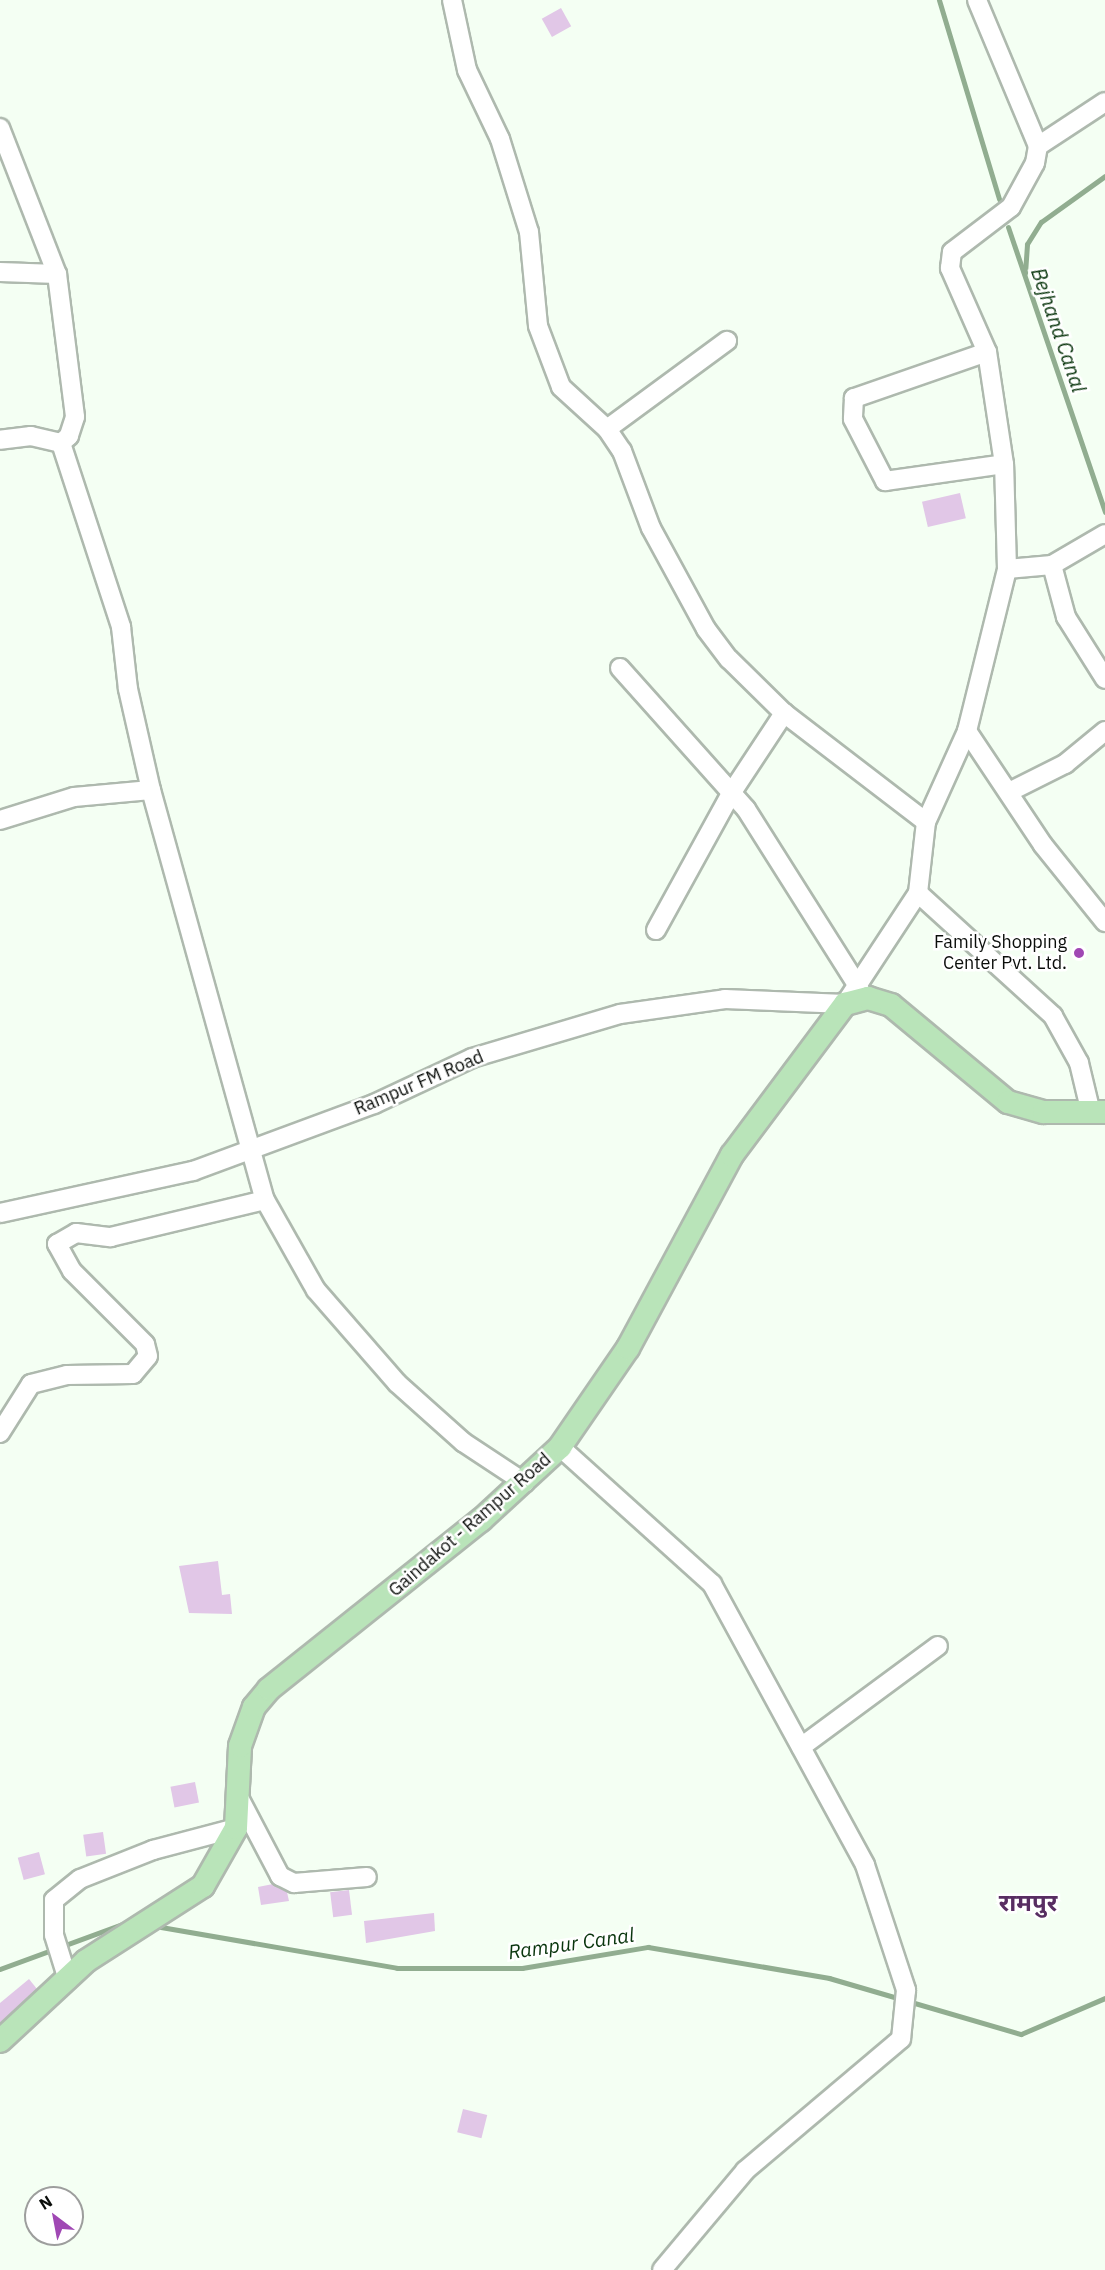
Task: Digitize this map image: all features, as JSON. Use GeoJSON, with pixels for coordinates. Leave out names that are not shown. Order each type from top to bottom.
{"type":"FeatureCollection","features":[{"type":"Feature","properties":{"kind":"main road"},"geometry":{"type":"LineString","coordinates":[[852,996],[891,1005],[1008,1102],[1044,1112],[1098,1112]]}},
{"type":"Feature","properties":{"kind":"main road","name":"Gaindakot - Rampur Road"},"geometry":{"type":"LineString","coordinates":[[0,2041],[68,1980],[115,1942],[175,1907],[215,1872],[236,1828],[237,1794],[245,1724],[269,1689],[525,1483],[560,1447],[628,1348],[732,1155],[852,996]]}},
{"type":"Feature","properties":{"kind":"street"},"geometry":{"type":"LineString","coordinates":[[452,0],[467,70],[500,139],[529,232],[538,326],[549,361],[561,387],[607,429],[706,629],[784,713],[926,822]]}},
{"type":"Feature","properties":{"kind":"street"},"geometry":{"type":"LineString","coordinates":[[620,668],[732,792],[852,996],[918,892],[926,822],[967,731],[1006,569],[1004,464],[987,352],[950,268],[952,252],[1011,207],[1035,163],[1038,146],[977,0]]}},
{"type":"Feature","properties":{"kind":"street"},"geometry":{"type":"LineString","coordinates":[[1038,146],[1105,102]]}},
{"type":"Feature","properties":{"kind":"street"},"geometry":{"type":"LineString","coordinates":[[0,128],[57,274],[75,417],[69,436],[61,443]]}},
{"type":"Feature","properties":{"kind":"street"},"geometry":{"type":"LineString","coordinates":[[0,272],[57,274]]}},
{"type":"Feature","properties":{"kind":"street"},"geometry":{"type":"LineString","coordinates":[[607,429],[727,341]]}},
{"type":"Feature","properties":{"kind":"street"},"geometry":{"type":"LineString","coordinates":[[987,352],[854,398],[853,419],[885,481],[1004,464]]}},
{"type":"Feature","properties":{"kind":"street"},"geometry":{"type":"LineString","coordinates":[[0,440],[30,436],[61,443]]}},
{"type":"Feature","properties":{"kind":"street"},"geometry":{"type":"LineString","coordinates":[[61,443],[122,627],[128,689],[151,790],[253,1145],[265,1200],[316,1290],[396,1383],[463,1442],[525,1483]]}},
{"type":"Feature","properties":{"kind":"street"},"geometry":{"type":"LineString","coordinates":[[1006,569],[1052,565],[1105,534]]}},
{"type":"Feature","properties":{"kind":"street"},"geometry":{"type":"LineString","coordinates":[[1052,565],[1066,617],[1105,679]]}},
{"type":"Feature","properties":{"kind":"street"},"geometry":{"type":"LineString","coordinates":[[656,930],[732,792],[784,713]]}},
{"type":"Feature","properties":{"kind":"street"},"geometry":{"type":"LineString","coordinates":[[967,731],[1043,845],[1102,910]]}},
{"type":"Feature","properties":{"kind":"street"},"geometry":{"type":"LineString","coordinates":[[1009,792],[1065,764],[1105,731]]}},
{"type":"Feature","properties":{"kind":"street"},"geometry":{"type":"LineString","coordinates":[[0,820],[74,797],[151,790]]}},
{"type":"Feature","properties":{"kind":"street"},"geometry":{"type":"LineString","coordinates":[[918,892],[1053,1016],[1079,1063],[1098,1112]]}},
{"type":"Feature","properties":{"kind":"street","name":"Rampur FM Road"},"geometry":{"type":"LineString","coordinates":[[0,1213],[193,1171],[253,1145],[374,1104],[472,1058],[620,1014],[725,999],[852,996]]}},
{"type":"Feature","properties":{"kind":"street"},"geometry":{"type":"LineString","coordinates":[[0,1433],[31,1384],[67,1375],[133,1374],[148,1356],[144,1344],[72,1271],[57,1244],[76,1233],[111,1237],[265,1200]]}},
{"type":"Feature","properties":{"kind":"street"},"geometry":{"type":"LineString","coordinates":[[560,1447],[712,1584],[865,1865],[906,1990],[901,2039],[745,2171],[662,2270]]}},
{"type":"Feature","properties":{"kind":"street"},"geometry":{"type":"LineString","coordinates":[[801,1747],[938,1646]]}},
{"type":"Feature","properties":{"kind":"street"},"geometry":{"type":"LineString","coordinates":[[237,1794],[280,1876],[294,1883],[367,1877]]}},
{"type":"Feature","properties":{"kind":"street"},"geometry":{"type":"LineString","coordinates":[[68,1980],[54,1935],[54,1900],[80,1879],[153,1850],[236,1828]]}},
{"type":"Feature","properties":{"kind":"building"},"geometry":{"type":"Polygon","coordinates":[[[561,8],[571,26],[552,37],[542,19],[561,8]]]}},
{"type":"Feature","properties":{"kind":"building"},"geometry":{"type":"Polygon","coordinates":[[[960,493],[966,518],[928,527],[922,502],[960,493]]]}},
{"type":"Feature","properties":{"kind":"building"},"geometry":{"type":"Polygon","coordinates":[[[218,1561],[222,1595],[230,1594],[232,1614],[189,1613],[179,1566],[218,1561]]]}},
{"type":"Feature","properties":{"kind":"building"},"geometry":{"type":"Polygon","coordinates":[[[195,1782],[199,1803],[174,1807],[170,1787],[195,1782]]]}},
{"type":"Feature","properties":{"kind":"building"},"geometry":{"type":"Polygon","coordinates":[[[103,1832],[106,1854],[86,1857],[83,1835],[103,1832]]]}},
{"type":"Feature","properties":{"kind":"building"},"geometry":{"type":"Polygon","coordinates":[[[39,1852],[45,1874],[24,1880],[18,1858],[39,1852]]]}},
{"type":"Feature","properties":{"kind":"building"},"geometry":{"type":"Polygon","coordinates":[[[273,1884],[287,1892],[289,1901],[261,1905],[258,1887],[273,1884]]]}},
{"type":"Feature","properties":{"kind":"building"},"geometry":{"type":"Polygon","coordinates":[[[349,1890],[352,1915],[333,1917],[330,1892],[349,1890]]]}},
{"type":"Feature","properties":{"kind":"building"},"geometry":{"type":"Polygon","coordinates":[[[434,1913],[435,1931],[366,1943],[364,1921],[434,1913]]]}},
{"type":"Feature","properties":{"kind":"building"},"geometry":{"type":"Polygon","coordinates":[[[29,1979],[37,1989],[0,2023],[0,2003],[29,1979]]]}},
{"type":"Feature","properties":{"kind":"building"},"geometry":{"type":"Polygon","coordinates":[[[463,2109],[487,2115],[481,2138],[457,2132],[463,2109]]]}},
{"type":"Feature","properties":{"kind":"waterway","name":"Bejhand Canal"},"geometry":{"type":"LineString","coordinates":[[939,0],[999,199]]}},
{"type":"Feature","properties":{"kind":"waterway"},"geometry":{"type":"LineString","coordinates":[[1025,273],[1027,244],[1041,222],[1105,176]]}},
{"type":"Feature","properties":{"kind":"waterway","name":"Bejhand Canal"},"geometry":{"type":"LineString","coordinates":[[1008,227],[1105,512]]}},
{"type":"Feature","properties":{"kind":"waterway","name":"Rampur Canal"},"geometry":{"type":"LineString","coordinates":[[0,1969],[128,1922]]}},
{"type":"Feature","properties":{"kind":"waterway","name":"Rampur Canal"},"geometry":{"type":"LineString","coordinates":[[155,1926],[397,1968],[522,1968],[648,1947],[829,1978],[1021,2034],[1105,1998]]}},
{"type":"Feature","properties":{"kind":"place","name":"Family Shopping Center Pvt. Ltd."},"geometry":{"type":"Point","coordinates":[1079,953]}},
{"type":"Feature","properties":{"kind":"district","name":"रामपुर"},"geometry":{"type":"Point","coordinates":[1028,1903]}}]}
